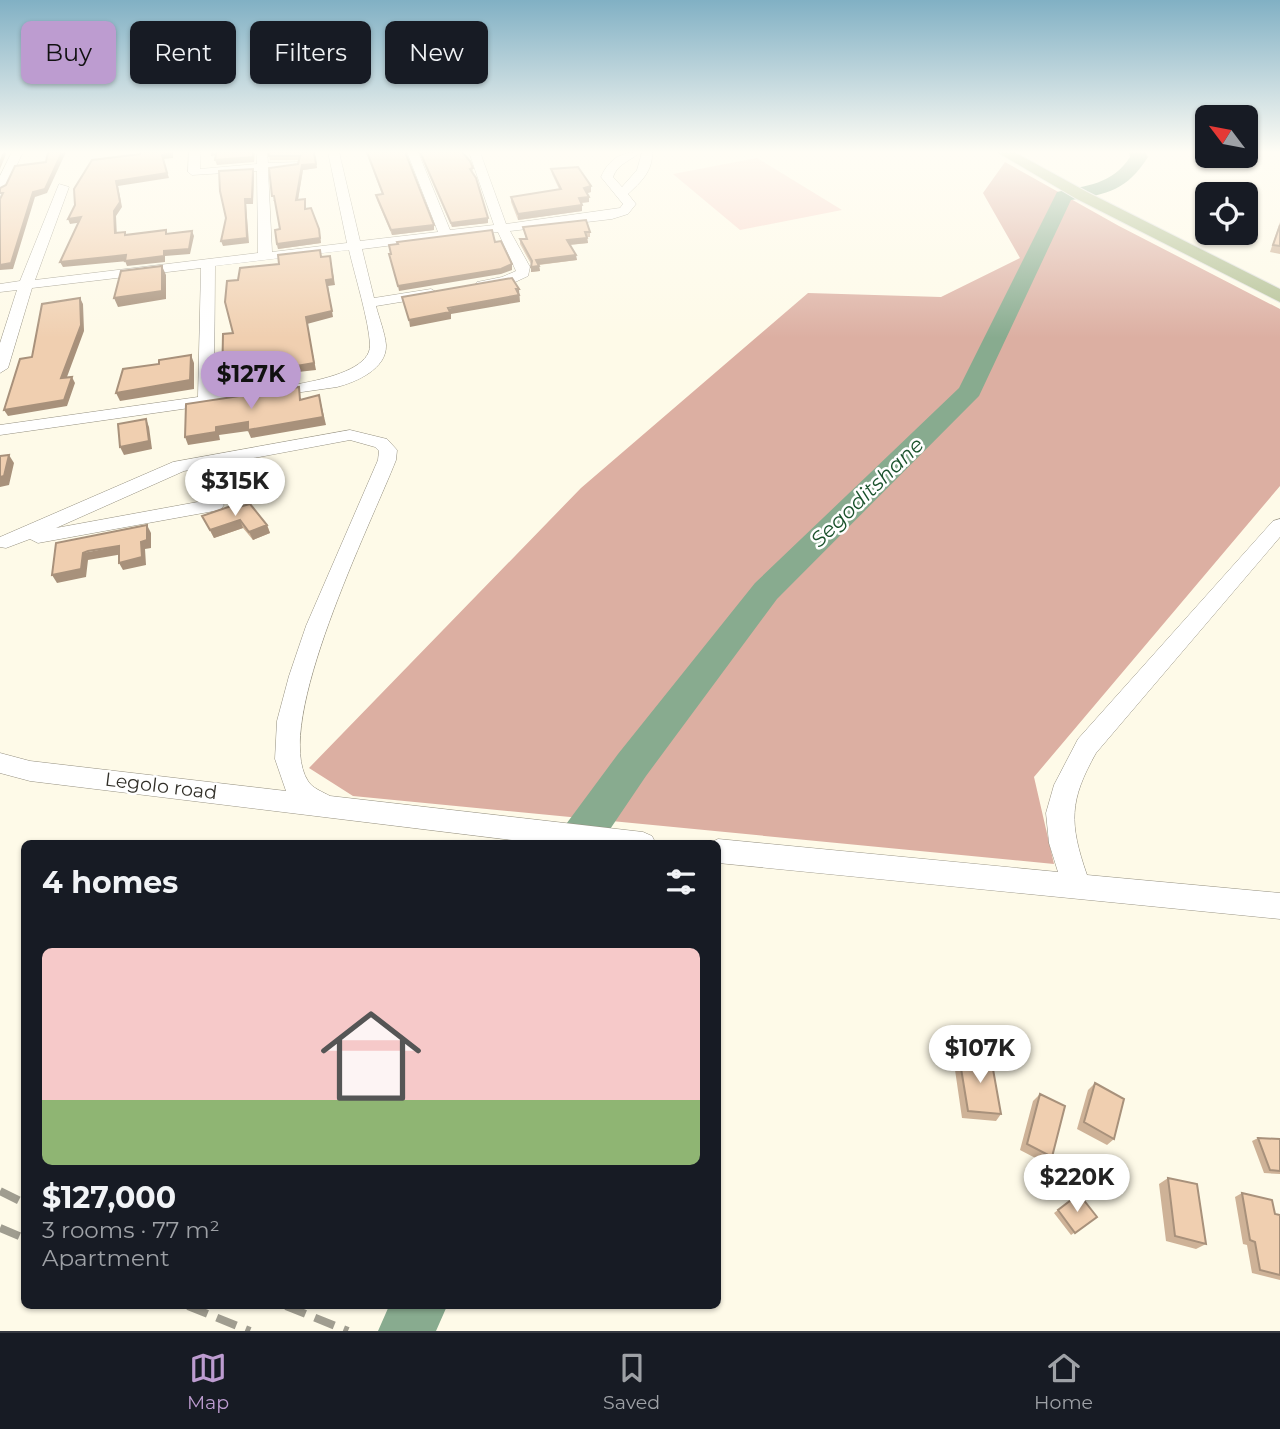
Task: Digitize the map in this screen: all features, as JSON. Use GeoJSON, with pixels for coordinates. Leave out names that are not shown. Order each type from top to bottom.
{"type":"FeatureCollection","features":[{"type":"Feature","properties":{"kind":"main road"},"geometry":{"type":"LineString","coordinates":[[1124,214],[1280,296]]}},
{"type":"Feature","properties":{"kind":"main road"},"geometry":{"type":"LineString","coordinates":[[1128,214],[1280,286]]}},
{"type":"Feature","properties":{"kind":"street"},"geometry":{"type":"LineString","coordinates":[[0,368],[26,285],[53,214]]}},
{"type":"Feature","properties":{"kind":"street"},"geometry":{"type":"LineString","coordinates":[[264,214],[265,255]]}},
{"type":"Feature","properties":{"kind":"street"},"geometry":{"type":"LineString","coordinates":[[0,430],[337,382],[358,374],[377,356],[378,346],[347,214]]}},
{"type":"Feature","properties":{"kind":"street"},"geometry":{"type":"LineString","coordinates":[[437,214],[445,233]]}},
{"type":"Feature","properties":{"kind":"street"},"geometry":{"type":"LineString","coordinates":[[369,303],[506,281],[523,273],[523,267],[496,214]]}},
{"type":"Feature","properties":{"kind":"street"},"geometry":{"type":"LineString","coordinates":[[0,288],[614,214]]}},
{"type":"Feature","properties":{"kind":"street"},"geometry":{"type":"LineString","coordinates":[[206,401],[208,262]]}},
{"type":"Feature","properties":{"kind":"street"},"geometry":{"type":"LineString","coordinates":[[3,543],[178,467],[350,435],[381,443],[388,450],[387,460],[331,587],[289,711],[288,762],[292,775],[297,787],[323,805]]}},
{"type":"Feature","properties":{"kind":"street"},"geometry":{"type":"LineString","coordinates":[[3,543],[214,505]]}},
{"type":"Feature","properties":{"kind":"street"},"geometry":{"type":"LineString","coordinates":[[1076,884],[1059,835],[1058,808],[1067,780],[1087,746],[1280,526]]}},
{"type":"Feature","properties":{"kind":"street","name":"Legolo road"},"geometry":{"type":"LineString","coordinates":[[0,763],[30,771],[613,840]]}},
{"type":"Feature","properties":{"kind":"street"},"geometry":{"type":"LineString","coordinates":[[721,850],[1280,906]]}},
{"type":"Feature","properties":{"kind":"shaded area"},"geometry":{"type":"Polygon","coordinates":[[[721,214],[821,214],[740,230],[721,214]]]}},
{"type":"Feature","properties":{"kind":"shaded area"},"geometry":{"type":"Polygon","coordinates":[[[995,214],[1098,214],[1280,309],[1280,486],[1034,777],[1054,864],[353,796],[309,768],[581,488],[808,293],[941,297],[1020,258],[995,214]]]}},
{"type":"Feature","properties":{"kind":"building"},"geometry":{"type":"Polygon","coordinates":[[[0,214],[26,214],[11,263],[0,265],[0,214]]]}},
{"type":"Feature","properties":{"kind":"building"},"geometry":{"type":"Polygon","coordinates":[[[70,214],[114,214],[115,233],[125,232],[125,235],[166,230],[166,234],[192,231],[189,249],[164,251],[164,256],[125,261],[126,255],[60,262],[81,217],[68,219],[70,214]]]}},
{"type":"Feature","properties":{"kind":"building"},"geometry":{"type":"Polygon","coordinates":[[[225,214],[246,214],[247,238],[221,241],[225,214]]]}},
{"type":"Feature","properties":{"kind":"building"},"geometry":{"type":"Polygon","coordinates":[[[277,214],[313,214],[320,238],[277,244],[275,230],[280,229],[277,214]]]}},
{"type":"Feature","properties":{"kind":"building"},"geometry":{"type":"Polygon","coordinates":[[[384,214],[430,214],[434,225],[391,230],[384,214]]]}},
{"type":"Feature","properties":{"kind":"building"},"geometry":{"type":"Polygon","coordinates":[[[447,214],[487,214],[488,218],[451,223],[447,214]]]}},
{"type":"Feature","properties":{"kind":"building"},"geometry":{"type":"Polygon","coordinates":[[[586,220],[590,232],[585,232],[587,238],[567,240],[576,255],[536,260],[539,266],[531,267],[532,261],[520,239],[527,239],[523,227],[586,220]]]}},
{"type":"Feature","properties":{"kind":"building"},"geometry":{"type":"Polygon","coordinates":[[[1280,225],[1280,246],[1273,245],[1280,225]]]}},
{"type":"Feature","properties":{"kind":"building"},"geometry":{"type":"Polygon","coordinates":[[[492,230],[495,242],[501,241],[512,264],[501,269],[398,286],[389,245],[492,230]]]}},
{"type":"Feature","properties":{"kind":"building"},"geometry":{"type":"Polygon","coordinates":[[[320,250],[321,257],[330,256],[333,279],[326,280],[332,311],[306,317],[314,363],[296,366],[297,374],[222,384],[223,334],[233,333],[225,302],[227,281],[238,280],[240,268],[279,264],[278,255],[320,250]]]}},
{"type":"Feature","properties":{"kind":"building"},"geometry":{"type":"Polygon","coordinates":[[[162,266],[162,291],[114,298],[121,271],[162,266]]]}},
{"type":"Feature","properties":{"kind":"building"},"geometry":{"type":"Polygon","coordinates":[[[512,278],[519,289],[516,289],[519,295],[448,308],[450,312],[409,320],[402,297],[512,278]]]}},
{"type":"Feature","properties":{"kind":"building"},"geometry":{"type":"Polygon","coordinates":[[[80,298],[81,325],[61,378],[72,377],[64,400],[4,410],[20,359],[32,357],[42,304],[80,298]]]}},
{"type":"Feature","properties":{"kind":"building"},"geometry":{"type":"Polygon","coordinates":[[[191,355],[190,380],[116,393],[123,369],[159,364],[159,360],[191,355]]]}},
{"type":"Feature","properties":{"kind":"building"},"geometry":{"type":"Polygon","coordinates":[[[299,387],[300,400],[319,395],[323,417],[248,430],[248,422],[216,427],[216,432],[185,437],[186,404],[299,387]]]}},
{"type":"Feature","properties":{"kind":"building"},"geometry":{"type":"Polygon","coordinates":[[[146,419],[149,441],[120,447],[118,424],[146,419]]]}},
{"type":"Feature","properties":{"kind":"building"},"geometry":{"type":"Polygon","coordinates":[[[9,455],[4,476],[0,477],[0,456],[9,455]]]}},
{"type":"Feature","properties":{"kind":"building"},"geometry":{"type":"Polygon","coordinates":[[[250,504],[267,525],[249,532],[240,520],[210,530],[202,516],[234,505],[235,508],[250,504]]]}},
{"type":"Feature","properties":{"kind":"building"},"geometry":{"type":"Polygon","coordinates":[[[147,525],[147,540],[141,542],[142,557],[119,563],[119,546],[88,551],[83,553],[81,569],[52,575],[56,543],[147,525]]]}},
{"type":"Feature","properties":{"kind":"building"},"geometry":{"type":"Polygon","coordinates":[[[959,1056],[991,1058],[1001,1114],[968,1111],[959,1056]]]}},
{"type":"Feature","properties":{"kind":"building"},"geometry":{"type":"Polygon","coordinates":[[[1095,1083],[1124,1099],[1114,1139],[1084,1122],[1095,1083]]]}},
{"type":"Feature","properties":{"kind":"building"},"geometry":{"type":"Polygon","coordinates":[[[1040,1094],[1065,1106],[1052,1157],[1027,1144],[1040,1094]]]}},
{"type":"Feature","properties":{"kind":"building"},"geometry":{"type":"Polygon","coordinates":[[[1258,1138],[1280,1139],[1280,1171],[1270,1170],[1258,1138]]]}},
{"type":"Feature","properties":{"kind":"building"},"geometry":{"type":"Polygon","coordinates":[[[1168,1178],[1197,1184],[1206,1244],[1175,1236],[1168,1178]]]}},
{"type":"Feature","properties":{"kind":"building"},"geometry":{"type":"Polygon","coordinates":[[[1242,1193],[1272,1200],[1275,1214],[1280,1215],[1280,1275],[1260,1270],[1255,1242],[1250,1240],[1242,1193]]]}},
{"type":"Feature","properties":{"kind":"building"},"geometry":{"type":"Polygon","coordinates":[[[1079,1194],[1097,1217],[1075,1233],[1058,1210],[1079,1194]]]}},
{"type":"Feature","properties":{"kind":"waterway","name":"Segoditshane"},"geometry":{"type":"LineString","coordinates":[[579,840],[632,765],[766,591],[970,391],[1055,214]]}},
{"type":"Feature","properties":{"kind":"waterway","name":"Segoditshane"},"geometry":{"type":"LineString","coordinates":[[407,1331],[417,1309]]}},
{"type":"Feature","properties":{"kind":"railway"},"geometry":{"type":"LineString","coordinates":[[0,1191],[21,1202]]}},
{"type":"Feature","properties":{"kind":"railway"},"geometry":{"type":"LineString","coordinates":[[0,1228],[21,1237]]}},
{"type":"Feature","properties":{"kind":"railway"},"geometry":{"type":"LineString","coordinates":[[195,1309],[250,1331]]}},
{"type":"Feature","properties":{"kind":"railway"},"geometry":{"type":"LineString","coordinates":[[293,1309],[348,1331]]}}]}
